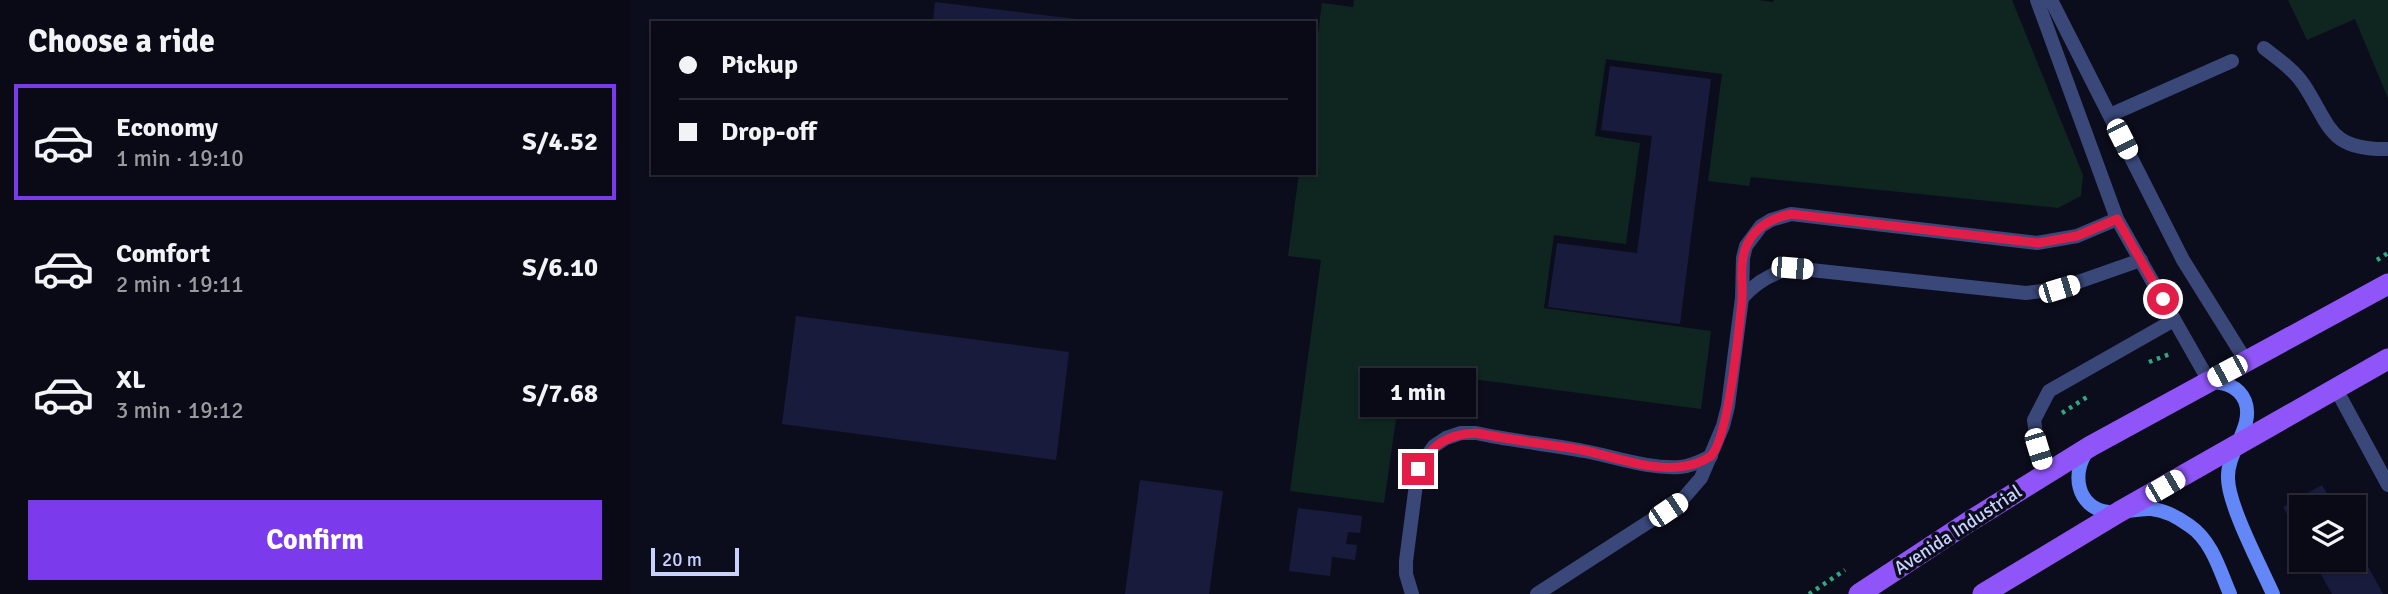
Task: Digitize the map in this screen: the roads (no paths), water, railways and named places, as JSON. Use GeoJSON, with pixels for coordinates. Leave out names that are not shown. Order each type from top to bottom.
{"type":"FeatureCollection","features":[{"type":"Feature","properties":{"kind":"main road","name":"Avenida Industrial"},"geometry":{"type":"LineString","coordinates":[[1858,594],[2091,446],[2388,284]]}},
{"type":"Feature","properties":{"kind":"main road"},"geometry":{"type":"LineString","coordinates":[[1983,594],[2119,512],[2388,359]]}},
{"type":"Feature","properties":{"kind":"main road"},"geometry":{"type":"LineString","coordinates":[[2209,381],[2232,386],[2240,392],[2246,403],[2244,430],[2228,465],[2227,481],[2233,502],[2273,594]]}},
{"type":"Feature","properties":{"kind":"main road"},"geometry":{"type":"LineString","coordinates":[[2091,446],[2080,464],[2078,485],[2089,503],[2108,512],[2152,509],[2174,516],[2192,527],[2207,542],[2230,594]]}},
{"type":"Feature","properties":{"kind":"street"},"geometry":{"type":"LineString","coordinates":[[2037,0],[2117,219],[2209,381]]}},
{"type":"Feature","properties":{"kind":"street"},"geometry":{"type":"LineString","coordinates":[[2051,0],[2183,260],[2246,361]]}},
{"type":"Feature","properties":{"kind":"street"},"geometry":{"type":"LineString","coordinates":[[2264,48],[2284,63],[2303,83],[2327,126],[2339,140],[2388,149]]}},
{"type":"Feature","properties":{"kind":"street"},"geometry":{"type":"LineString","coordinates":[[2109,115],[2232,61]]}},
{"type":"Feature","properties":{"kind":"street"},"geometry":{"type":"LineString","coordinates":[[1537,594],[1681,501],[1701,478],[1723,426],[1728,406],[1742,298],[1743,258],[1746,246],[1761,226],[1791,214],[2038,243],[2077,236],[2117,219]]}},
{"type":"Feature","properties":{"kind":"street"},"geometry":{"type":"LineString","coordinates":[[1742,298],[1766,277],[1792,268],[2026,293],[2059,289],[2141,260]]}},
{"type":"Feature","properties":{"kind":"street"},"geometry":{"type":"LineString","coordinates":[[2046,473],[2038,449],[2034,420],[2049,391],[2174,320]]}},
{"type":"Feature","properties":{"kind":"street"},"geometry":{"type":"LineString","coordinates":[[2336,389],[2388,485]]}},
{"type":"Feature","properties":{"kind":"street"},"geometry":{"type":"LineString","coordinates":[[1412,594],[1406,574],[1406,561],[1418,469],[1434,446],[1446,438],[1461,433],[1476,433],[1668,467],[1684,467],[1711,456]]}}]}
